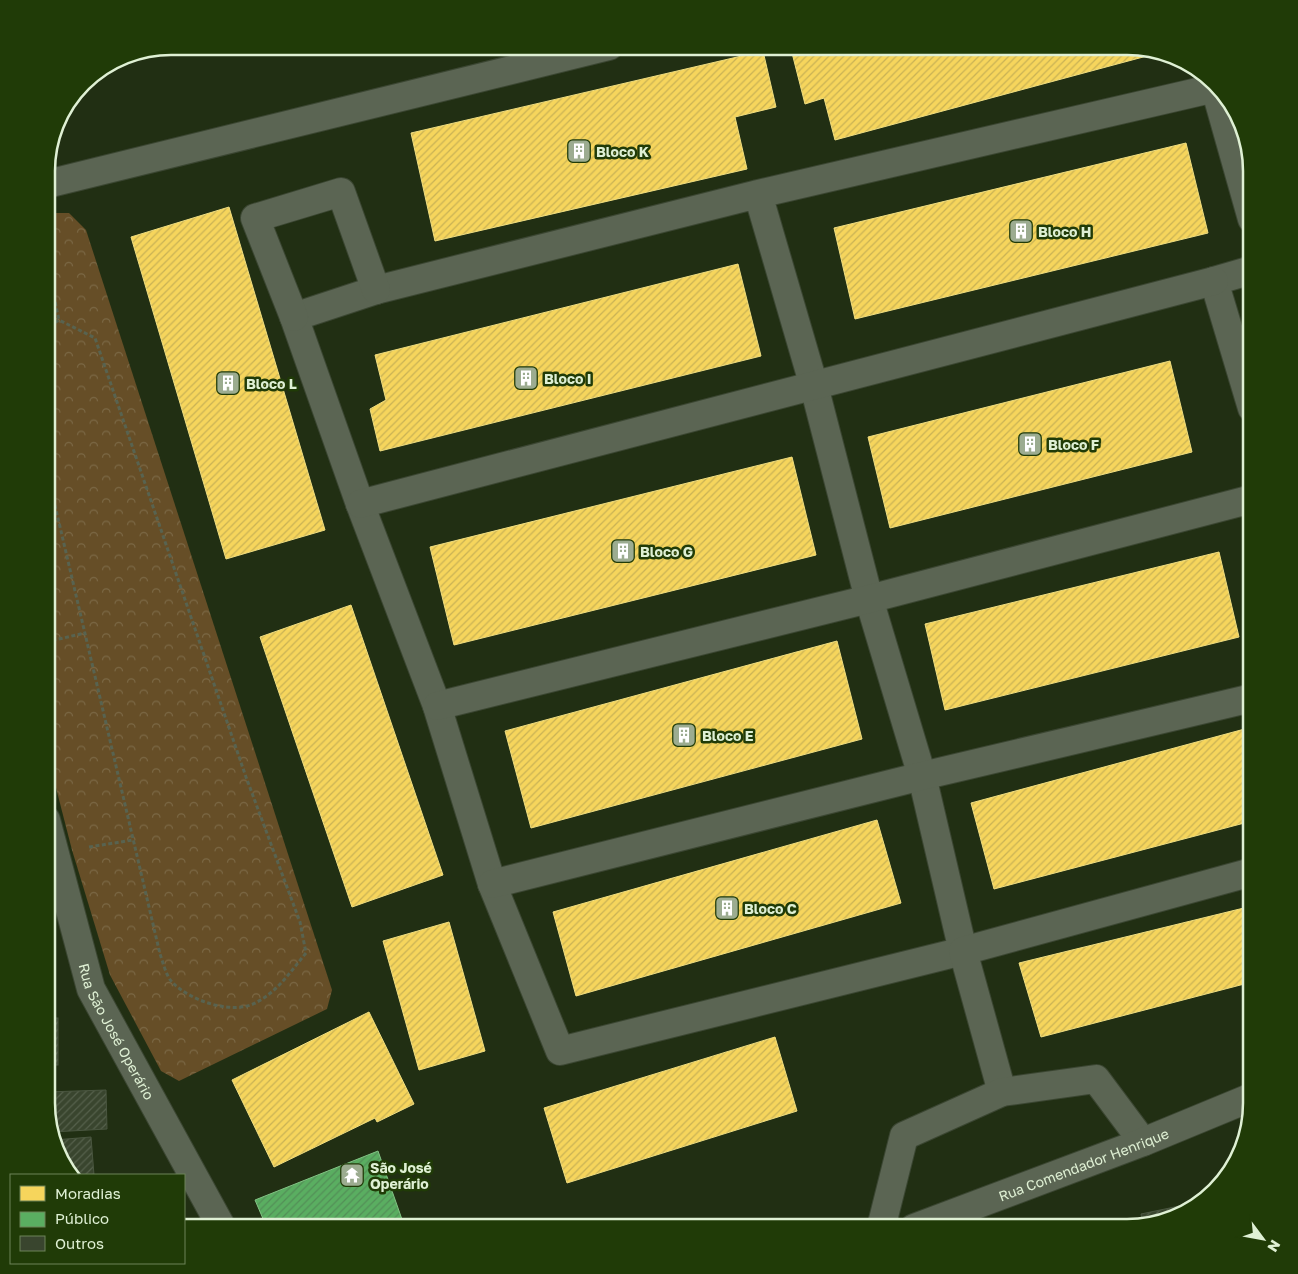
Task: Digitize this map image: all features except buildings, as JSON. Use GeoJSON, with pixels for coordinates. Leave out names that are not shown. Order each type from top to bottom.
{"type":"FeatureCollection","features":[{"type":"Feature","properties":{"kind":"street"},"geometry":{"type":"LineString","coordinates":[[55,182],[572,55]]}},
{"type":"Feature","properties":{"kind":"street"},"geometry":{"type":"LineString","coordinates":[[294,317],[376,290],[758,194],[1209,89]]}},
{"type":"Feature","properties":{"kind":"street"},"geometry":{"type":"LineString","coordinates":[[1219,100],[1243,187]]}},
{"type":"Feature","properties":{"kind":"street"},"geometry":{"type":"LineString","coordinates":[[376,290],[341,192],[256,218],[436,706],[492,884],[560,1051],[963,951],[1243,874]]}},
{"type":"Feature","properties":{"kind":"street"},"geometry":{"type":"LineString","coordinates":[[758,194],[814,386],[869,600],[922,776],[963,951],[1002,1092]]}},
{"type":"Feature","properties":{"kind":"street"},"geometry":{"type":"LineString","coordinates":[[360,504],[1214,282],[1243,273]]}},
{"type":"Feature","properties":{"kind":"street"},"geometry":{"type":"LineString","coordinates":[[1214,282],[1243,378]]}},
{"type":"Feature","properties":{"kind":"street"},"geometry":{"type":"LineString","coordinates":[[436,706],[869,600],[1243,501]]}},
{"type":"Feature","properties":{"kind":"street"},"geometry":{"type":"LineString","coordinates":[[492,884],[922,776],[1243,700]]}},
{"type":"Feature","properties":{"kind":"street","name":"Rua São José Operário"},"geometry":{"type":"LineString","coordinates":[[55,854],[91,990],[217,1219]]}},
{"type":"Feature","properties":{"kind":"street"},"geometry":{"type":"LineString","coordinates":[[883,1219],[904,1136],[1002,1092],[1096,1079],[1143,1142]]}},
{"type":"Feature","properties":{"kind":"street","name":"Rua Comendador Henrique"},"geometry":{"type":"LineString","coordinates":[[951,1219],[1243,1101]]}},
{"type":"Feature","properties":{"kind":"path"},"geometry":{"type":"LineString","coordinates":[[55,303],[59,320]]}},
{"type":"Feature","properties":{"kind":"path"},"geometry":{"type":"LineString","coordinates":[[55,322],[59,320]]}},
{"type":"Feature","properties":{"kind":"path"},"geometry":{"type":"LineString","coordinates":[[55,505],[160,954],[171,982],[197,1000],[229,1008],[256,1003],[279,986],[306,953],[300,922],[246,777],[95,338],[59,320]]}},
{"type":"Feature","properties":{"kind":"path"},"geometry":{"type":"LineString","coordinates":[[55,640],[85,633]]}},
{"type":"Feature","properties":{"kind":"path"},"geometry":{"type":"LineString","coordinates":[[81,849],[133,840]]}},
{"type":"Feature","properties":{"kind":"green space"},"geometry":{"type":"Polygon","coordinates":[[[55,213],[69,213],[86,230],[332,990],[327,1009],[179,1081],[161,1071],[110,975],[72,850],[55,784],[55,213]]]}},
{"type":"Feature","properties":{"kind":"place","name":"Bloco K"},"geometry":{"type":"Point","coordinates":[579,151]}},
{"type":"Feature","properties":{"kind":"place","name":"Bloco H"},"geometry":{"type":"Point","coordinates":[1021,231]}},
{"type":"Feature","properties":{"kind":"place","name":"Bloco I"},"geometry":{"type":"Point","coordinates":[526,378]}},
{"type":"Feature","properties":{"kind":"place","name":"Bloco L"},"geometry":{"type":"Point","coordinates":[228,383]}},
{"type":"Feature","properties":{"kind":"place","name":"Bloco F"},"geometry":{"type":"Point","coordinates":[1030,444]}},
{"type":"Feature","properties":{"kind":"place","name":"Bloco G"},"geometry":{"type":"Point","coordinates":[623,551]}},
{"type":"Feature","properties":{"kind":"place","name":"Bloco E"},"geometry":{"type":"Point","coordinates":[684,735]}},
{"type":"Feature","properties":{"kind":"place","name":"Bloco C"},"geometry":{"type":"Point","coordinates":[727,908]}},
{"type":"Feature","properties":{"kind":"place","name":"São José Operário"},"geometry":{"type":"Point","coordinates":[352,1175]}}]}
